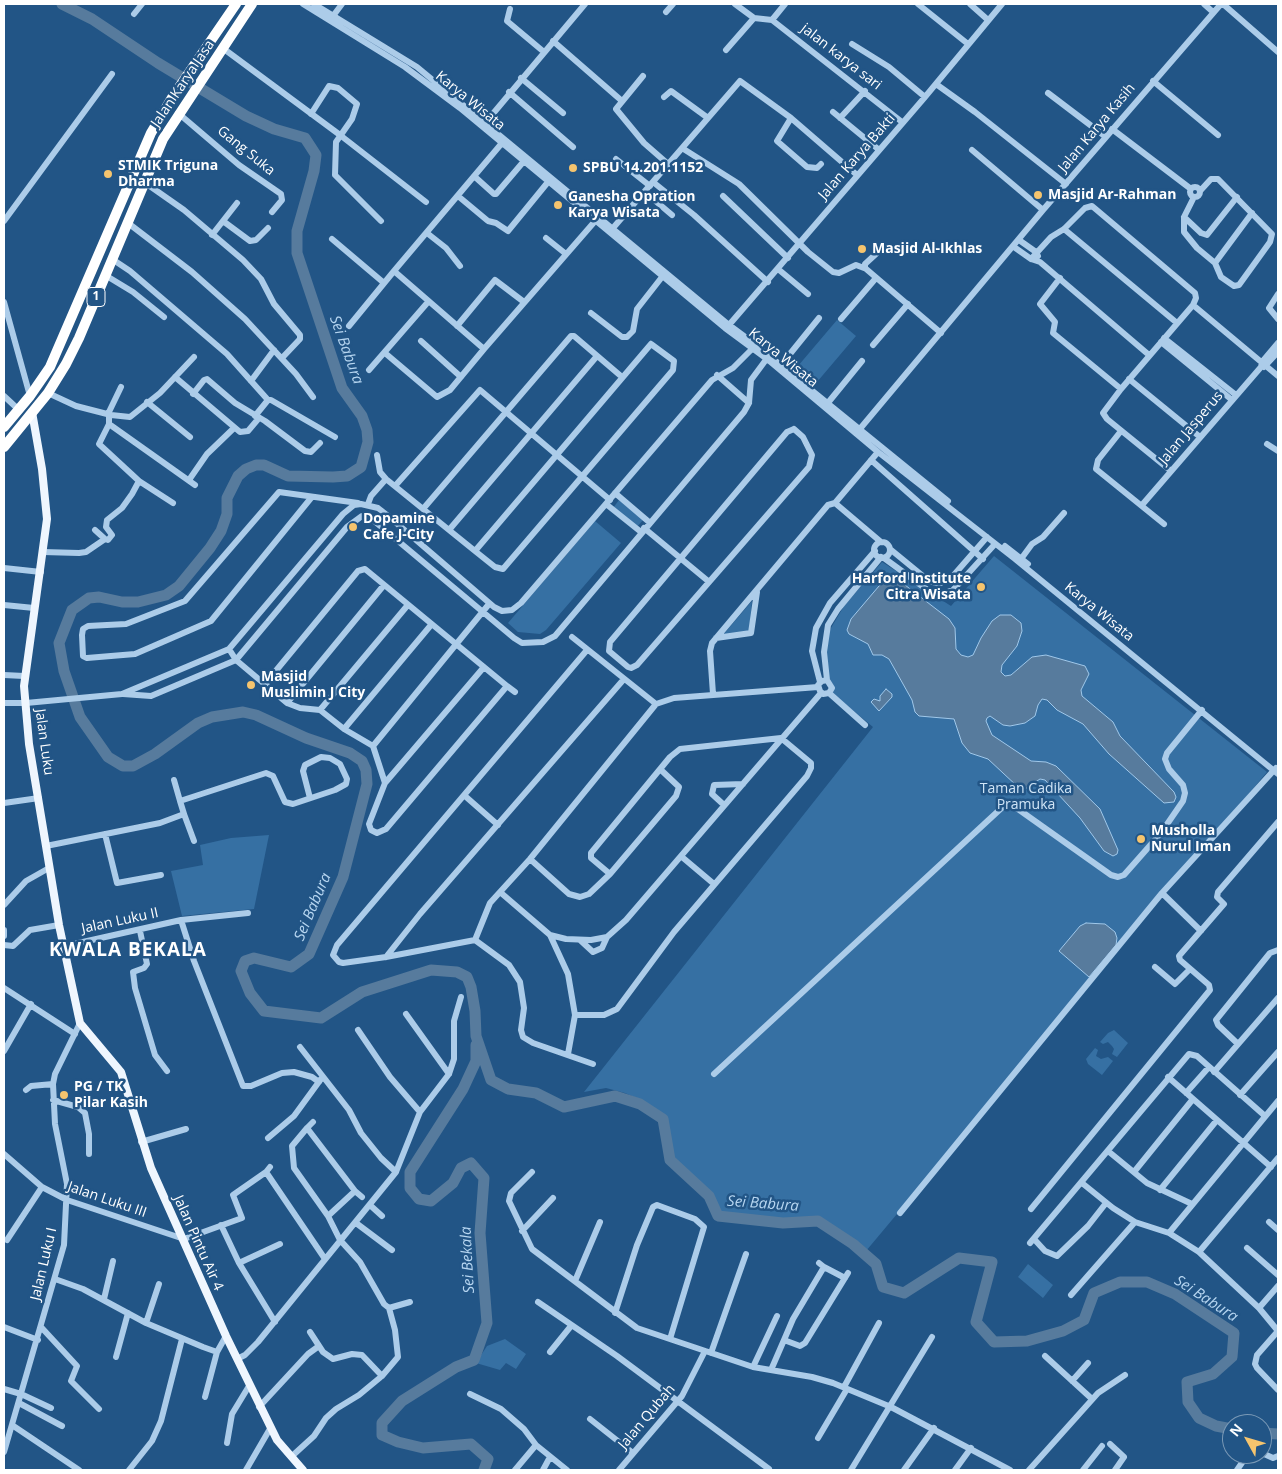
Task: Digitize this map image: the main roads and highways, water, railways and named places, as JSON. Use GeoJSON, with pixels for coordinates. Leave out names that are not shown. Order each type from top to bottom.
{"type":"FeatureCollection","features":[{"type":"Feature","properties":{"kind":"highway","name":"Jalan Karya Jasa"},"geometry":{"type":"LineString","coordinates":[[4,426],[43,379],[152,132],[173,96],[236,4]]}},
{"type":"Feature","properties":{"kind":"highway","name":"Jalan Karya Jasa"},"geometry":{"type":"LineString","coordinates":[[7,442],[48,393],[79,338],[163,139],[178,113],[224,49],[252,4]]}},
{"type":"Feature","properties":{"kind":"highway"},"geometry":{"type":"LineString","coordinates":[[152,132],[163,139]]}},
{"type":"Feature","properties":{"kind":"main road","name":"Jalan Luku"},"geometry":{"type":"LineString","coordinates":[[32,412],[46,498],[41,572],[24,676],[29,744],[59,925],[80,1023]]}},
{"type":"Feature","properties":{"kind":"main road"},"geometry":{"type":"LineString","coordinates":[[7,442],[26,428],[36,433]]}},
{"type":"Feature","properties":{"kind":"main road","name":"Jalan Pintu Air 4"},"geometry":{"type":"LineString","coordinates":[[80,1023],[121,1072],[130,1094],[141,1142],[226,1336],[259,1407],[280,1444],[303,1470]]}},
{"type":"Feature","properties":{"kind":"waterway","name":"Sei Babura"},"geometry":{"type":"LineString","coordinates":[[62,4],[92,19],[158,63],[246,116],[274,129],[305,138],[316,155],[314,171],[297,231],[297,253],[342,388],[362,416],[367,430],[368,442],[361,467],[347,476],[333,477],[288,476],[264,465],[256,465],[246,469],[238,476],[227,498],[227,514],[221,531],[210,548],[179,586],[166,595],[138,602],[122,602],[99,597],[89,598],[72,610],[59,643],[64,671],[80,717],[108,757],[123,766],[133,766],[155,754],[198,723],[212,717],[243,712],[256,715],[306,738],[350,753],[362,761],[366,770],[367,784],[343,877],[309,954],[291,967],[254,958],[245,961],[241,971],[250,993],[264,1011],[321,1018],[362,992],[431,970],[457,972],[467,977],[471,987],[475,1011],[476,1036],[491,1080],[508,1089],[536,1093],[564,1107],[615,1096],[640,1104],[663,1119],[670,1160],[709,1196],[718,1216],[783,1223],[818,1221],[853,1244],[876,1264],[883,1287],[904,1293],[959,1258],[992,1262],[976,1322],[994,1342],[1027,1341],[1063,1331],[1084,1320],[1094,1293],[1120,1282],[1147,1282],[1175,1294],[1234,1333],[1232,1357],[1213,1374],[1187,1382],[1188,1402],[1199,1418],[1222,1427]]}},
{"type":"Feature","properties":{"kind":"waterway","name":"Sei Bekala"},"geometry":{"type":"LineString","coordinates":[[476,1045],[476,1061],[463,1089],[410,1172],[410,1188],[419,1199],[431,1201],[453,1183],[461,1168],[471,1163],[484,1178],[480,1233],[487,1323],[474,1360],[456,1367],[402,1401],[382,1423],[382,1435],[398,1442],[423,1448],[471,1444],[488,1459],[484,1470]]}},
{"type":"Feature","properties":{"kind":"waterway","name":"Sei Babura"},"geometry":{"type":"LineString","coordinates":[[1272,1434],[1278,1434]]}},
{"type":"Feature","properties":{"kind":"place","name":"SPBU 14.201.1152"},"geometry":{"type":"Point","coordinates":[573,168]}},
{"type":"Feature","properties":{"kind":"place","name":"STMIK Triguna Dharma"},"geometry":{"type":"Point","coordinates":[108,174]}},
{"type":"Feature","properties":{"kind":"place","name":"Masjid Ar-Rahman"},"geometry":{"type":"Point","coordinates":[1038,195]}},
{"type":"Feature","properties":{"kind":"place","name":"Ganesha Opration Karya Wisata"},"geometry":{"type":"Point","coordinates":[558,205]}},
{"type":"Feature","properties":{"kind":"place","name":"Masjid Al-Ikhlas"},"geometry":{"type":"Point","coordinates":[862,249]}},
{"type":"Feature","properties":{"kind":"place","name":"Dopamine Cafe J-City"},"geometry":{"type":"Point","coordinates":[353,527]}},
{"type":"Feature","properties":{"kind":"place","name":"Harford Institute Citra Wisata"},"geometry":{"type":"Point","coordinates":[981,587]}},
{"type":"Feature","properties":{"kind":"place","name":"Masjid Muslimin J City"},"geometry":{"type":"Point","coordinates":[251,685]}},
{"type":"Feature","properties":{"kind":"place","name":"Musholla Nurul Iman"},"geometry":{"type":"Point","coordinates":[1141,839]}},
{"type":"Feature","properties":{"kind":"place","name":"PG / TK Pilar Kasih"},"geometry":{"type":"Point","coordinates":[64,1095]}},
{"type":"Feature","properties":{"kind":"district","name":"KWALA BEKALA"},"geometry":{"type":"Point","coordinates":[128,951]}},
{"type":"Feature","properties":{"kind":"park label","name":"Taman Cadika Pramuka"},"geometry":{"type":"Point","coordinates":[1026,798]}}]}
